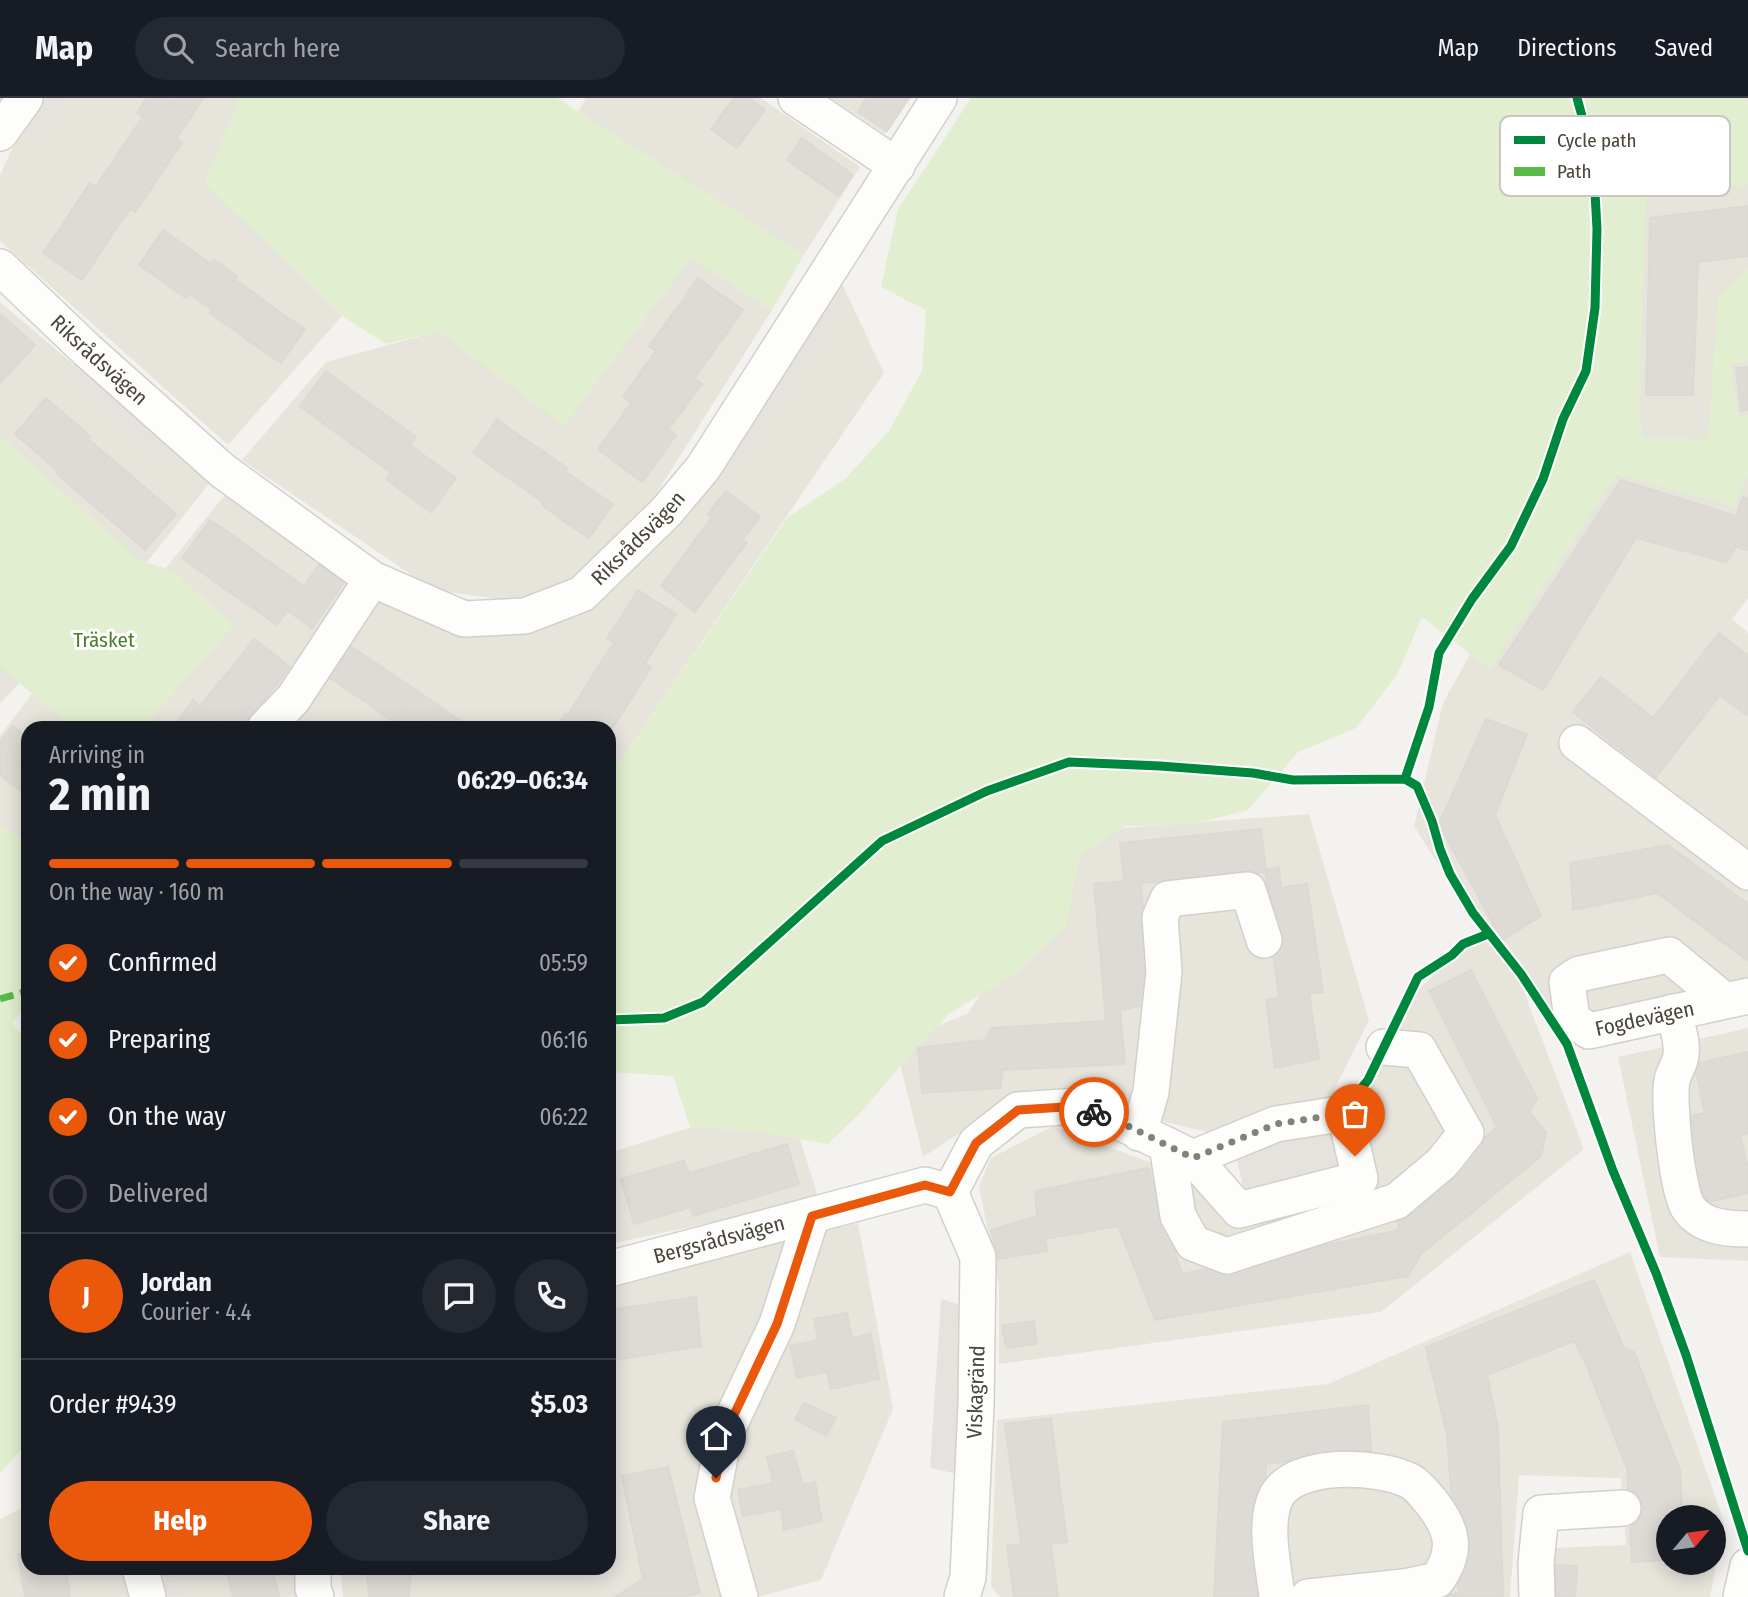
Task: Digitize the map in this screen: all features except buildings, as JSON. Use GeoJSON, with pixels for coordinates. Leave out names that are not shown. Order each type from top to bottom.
{"type":"FeatureCollection","features":[{"type":"Feature","properties":{"kind":"street"},"geometry":{"type":"LineString","coordinates":[[0,133],[25,98]]}},
{"type":"Feature","properties":{"kind":"street"},"geometry":{"type":"LineString","coordinates":[[796,98],[897,166]]}},
{"type":"Feature","properties":{"kind":"street","name":"Riksrådsvägen"},"geometry":{"type":"LineString","coordinates":[[0,267],[86,350],[223,471],[372,579],[464,619],[525,616],[582,594],[666,512],[703,468],[939,98]]}},
{"type":"Feature","properties":{"kind":"street"},"geometry":{"type":"LineString","coordinates":[[272,721],[293,699],[372,579]]}},
{"type":"Feature","properties":{"kind":"street"},"geometry":{"type":"LineString","coordinates":[[1577,743],[1748,872]]}},
{"type":"Feature","properties":{"kind":"street"},"geometry":{"type":"LineString","coordinates":[[1264,940],[1248,890],[1168,899],[1160,917],[1164,972],[1152,1092],[1166,1145],[1178,1216],[1193,1243],[1227,1256],[1397,1202],[1441,1163],[1466,1133],[1419,1050],[1384,1047]]}},
{"type":"Feature","properties":{"kind":"street","name":"Fogdevägen"},"geometry":{"type":"LineString","coordinates":[[1669,955],[1737,998],[1589,1031],[1572,1019],[1567,982],[1579,974],[1669,955]]}},
{"type":"Feature","properties":{"kind":"street"},"geometry":{"type":"LineString","coordinates":[[1673,1012],[1681,1056],[1672,1080],[1670,1111],[1682,1192],[1688,1208],[1700,1219],[1717,1227],[1748,1229]]}},
{"type":"Feature","properties":{"kind":"street"},"geometry":{"type":"LineString","coordinates":[[950,1192],[976,1143],[1018,1110],[1079,1106],[1166,1145]]}},
{"type":"Feature","properties":{"kind":"street","name":"Bergsrådsvägen"},"geometry":{"type":"LineString","coordinates":[[616,1267],[925,1185],[950,1192]]}},
{"type":"Feature","properties":{"kind":"street","name":"Viskagränd"},"geometry":{"type":"LineString","coordinates":[[950,1192],[978,1257],[976,1405],[969,1563],[962,1597]]}},
{"type":"Feature","properties":{"kind":"street"},"geometry":{"type":"LineString","coordinates":[[740,1597],[712,1498],[724,1436],[777,1324],[812,1216]]}},
{"type":"Feature","properties":{"kind":"street"},"geometry":{"type":"LineString","coordinates":[[1277,1597],[1270,1539],[1272,1508],[1283,1486],[1312,1473],[1347,1468],[1396,1475],[1413,1482],[1444,1518],[1450,1535],[1450,1556],[1446,1568],[1437,1580],[1404,1587],[1308,1597]]}},
{"type":"Feature","properties":{"kind":"street"},"geometry":{"type":"LineString","coordinates":[[1537,1597],[1536,1563],[1541,1513],[1623,1508]]}},
{"type":"Feature","properties":{"kind":"street"},"geometry":{"type":"LineString","coordinates":[[1741,1597],[1748,1566]]}},
{"type":"Feature","properties":{"kind":"street"},"geometry":{"type":"LineString","coordinates":[[142,1575],[148,1597]]}},
{"type":"Feature","properties":{"kind":"street"},"geometry":{"type":"LineString","coordinates":[[313,1575],[316,1597]]}},
{"type":"Feature","properties":{"kind":"shaded area"},"geometry":{"type":"Polygon","coordinates":[[[0,98],[69,98],[36,146],[6,125],[0,133],[0,98]]]}},
{"type":"Feature","properties":{"kind":"shaded area"},"geometry":{"type":"Polygon","coordinates":[[[47,98],[240,98],[205,183],[342,316],[228,445],[0,241],[0,175],[11,151],[47,98]]]}},
{"type":"Feature","properties":{"kind":"shaded area"},"geometry":{"type":"Polygon","coordinates":[[[586,98],[761,98],[860,167],[804,255],[578,112],[586,98]]]}},
{"type":"Feature","properties":{"kind":"shaded area"},"geometry":{"type":"Polygon","coordinates":[[[831,98],[907,98],[885,134],[831,98]]]}},
{"type":"Feature","properties":{"kind":"shaded area"},"geometry":{"type":"Polygon","coordinates":[[[1588,98],[1748,98],[1748,598],[1732,619],[1748,633],[1748,1011],[1582,1050],[1525,974],[1482,934],[1414,826],[1443,703],[1590,439],[1589,196],[1730,196],[1730,116],[1588,116],[1588,98]]]}},
{"type":"Feature","properties":{"kind":"shaded area"},"geometry":{"type":"Polygon","coordinates":[[[691,257],[772,310],[651,502],[574,579],[512,601],[434,590],[242,460],[326,362],[439,331],[564,425],[691,257]]]}},
{"type":"Feature","properties":{"kind":"shaded area"},"geometry":{"type":"Polygon","coordinates":[[[838,275],[884,373],[616,768],[616,721],[21,721],[21,839],[0,826],[0,736],[38,686],[156,580],[228,491],[377,598],[586,607],[838,275]]]}},
{"type":"Feature","properties":{"kind":"shaded area"},"geometry":{"type":"Polygon","coordinates":[[[813,295],[840,310],[737,470],[712,453],[813,295]]]}},
{"type":"Feature","properties":{"kind":"shaded area"},"geometry":{"type":"Polygon","coordinates":[[[0,302],[211,481],[144,566],[28,673],[0,704],[0,302]]]}},
{"type":"Feature","properties":{"kind":"shaded area"},"geometry":{"type":"Polygon","coordinates":[[[87,350],[190,441],[167,466],[64,375],[87,350]]]}},
{"type":"Feature","properties":{"kind":"shaded area"},"geometry":{"type":"Polygon","coordinates":[[[1309,814],[1369,1020],[1331,1096],[1212,1133],[1114,1110],[1014,1097],[923,1157],[895,1043],[967,1014],[1095,830],[1309,814]]]}},
{"type":"Feature","properties":{"kind":"shaded area"},"geometry":{"type":"Polygon","coordinates":[[[1480,934],[1519,979],[1584,1149],[1381,1312],[999,1364],[999,1285],[979,1187],[991,1158],[1053,1126],[1181,1174],[1237,1228],[1375,1182],[1360,1111],[1412,996],[1464,945],[1480,934]]]}},
{"type":"Feature","properties":{"kind":"shaded area"},"geometry":{"type":"Polygon","coordinates":[[[1748,1028],[1748,1261],[1660,1257],[1618,1057],[1748,1028]]]}},
{"type":"Feature","properties":{"kind":"shaded area"},"geometry":{"type":"Polygon","coordinates":[[[787,1097],[819,1200],[616,1243],[616,1151],[787,1097]]]}},
{"type":"Feature","properties":{"kind":"shaded area"},"geometry":{"type":"Polygon","coordinates":[[[1329,1115],[1346,1187],[1249,1212],[1232,1140],[1329,1115]]]}},
{"type":"Feature","properties":{"kind":"shaded area"},"geometry":{"type":"Polygon","coordinates":[[[858,1223],[893,1409],[821,1580],[757,1597],[343,1597],[341,1575],[616,1575],[616,1280],[858,1223]]]}},
{"type":"Feature","properties":{"kind":"shaded area"},"geometry":{"type":"Polygon","coordinates":[[[1630,1252],[1718,1505],[1656,1505],[1656,1575],[1714,1575],[1710,1597],[1553,1597],[1555,1548],[1626,1545],[1621,1478],[1519,1475],[1510,1597],[1000,1597],[991,1586],[997,1420],[1328,1384],[1630,1252]]]}},
{"type":"Feature","properties":{"kind":"shaded area"},"geometry":{"type":"Polygon","coordinates":[[[941,1299],[974,1309],[967,1476],[930,1468],[941,1299]]]}},
{"type":"Feature","properties":{"kind":"shaded area"},"geometry":{"type":"Polygon","coordinates":[[[21,1508],[21,1575],[293,1575],[298,1597],[0,1597],[0,1519],[21,1508]]]}},
{"type":"Feature","properties":{"kind":"shaded area"},"geometry":{"type":"Polygon","coordinates":[[[115,1575],[180,1575],[185,1597],[120,1597],[115,1575]]]}},
{"type":"Feature","properties":{"kind":"green space"},"geometry":{"type":"Polygon","coordinates":[[[240,98],[557,98],[804,255],[772,310],[691,258],[564,426],[439,331],[386,344],[342,316],[205,183],[240,98]]]}},
{"type":"Feature","properties":{"kind":"green space"},"geometry":{"type":"Polygon","coordinates":[[[971,98],[1741,98],[1748,101],[1748,185],[1730,187],[1730,116],[1500,116],[1500,196],[1662,196],[1646,198],[1639,408],[1643,438],[1708,439],[1718,297],[1748,269],[1748,361],[1731,366],[1738,417],[1748,415],[1748,476],[1734,507],[1617,475],[1490,669],[1422,617],[1397,675],[1356,728],[1298,752],[1248,810],[1190,825],[1125,826],[1080,856],[1066,927],[1016,974],[950,1013],[862,1111],[828,1144],[761,1132],[690,1127],[673,1076],[616,1072],[616,768],[787,518],[846,478],[889,431],[922,371],[926,310],[881,287],[898,209],[971,98]]]}},
{"type":"Feature","properties":{"kind":"green space","name":"Träsket"},"geometry":{"type":"Polygon","coordinates":[[[0,436],[140,561],[172,570],[234,625],[149,721],[64,721],[0,666],[0,436]]]}},
{"type":"Feature","properties":{"kind":"green space"},"geometry":{"type":"Polygon","coordinates":[[[0,826],[21,839],[21,1012],[12,1024],[21,1034],[21,1450],[0,1473],[0,826]]]}},
{"type":"Feature","properties":{"kind":"marked path"},"geometry":{"type":"LineString","coordinates":[[0,999],[21,993]]}},
{"type":"Feature","properties":{"kind":"cycle path"},"geometry":{"type":"LineString","coordinates":[[1577,98],[1582,116]]}},
{"type":"Feature","properties":{"kind":"cycle path"},"geometry":{"type":"LineString","coordinates":[[1595,196],[1595,308],[1586,371],[1563,419],[1543,479],[1511,546],[1472,599],[1439,653],[1429,707],[1405,779],[1417,786],[1450,874],[1473,913],[1521,974],[1567,1044],[1613,1171],[1656,1273],[1686,1355],[1748,1551]]}},
{"type":"Feature","properties":{"kind":"cycle path"},"geometry":{"type":"LineString","coordinates":[[616,1020],[664,1018],[703,1002],[882,841],[987,791],[1069,762],[1253,773],[1293,780],[1405,779]]}},
{"type":"Feature","properties":{"kind":"cycle path"},"geometry":{"type":"LineString","coordinates":[[1340,1114],[1368,1080],[1418,977],[1452,955],[1463,944],[1488,934]]}},
{"type":"Feature","properties":{"kind":"way so far"},"geometry":{"type":"LineString","coordinates":[[1094,1112],[1193,1158],[1276,1124],[1340,1114],[1347,1122],[1355,1156]]}},
{"type":"Feature","properties":{"kind":"route"},"geometry":{"type":"LineString","coordinates":[[716,1478],[724,1436],[777,1324],[812,1216],[925,1185],[950,1192],[976,1143],[1018,1110],[1079,1106],[1094,1112]]}}]}
